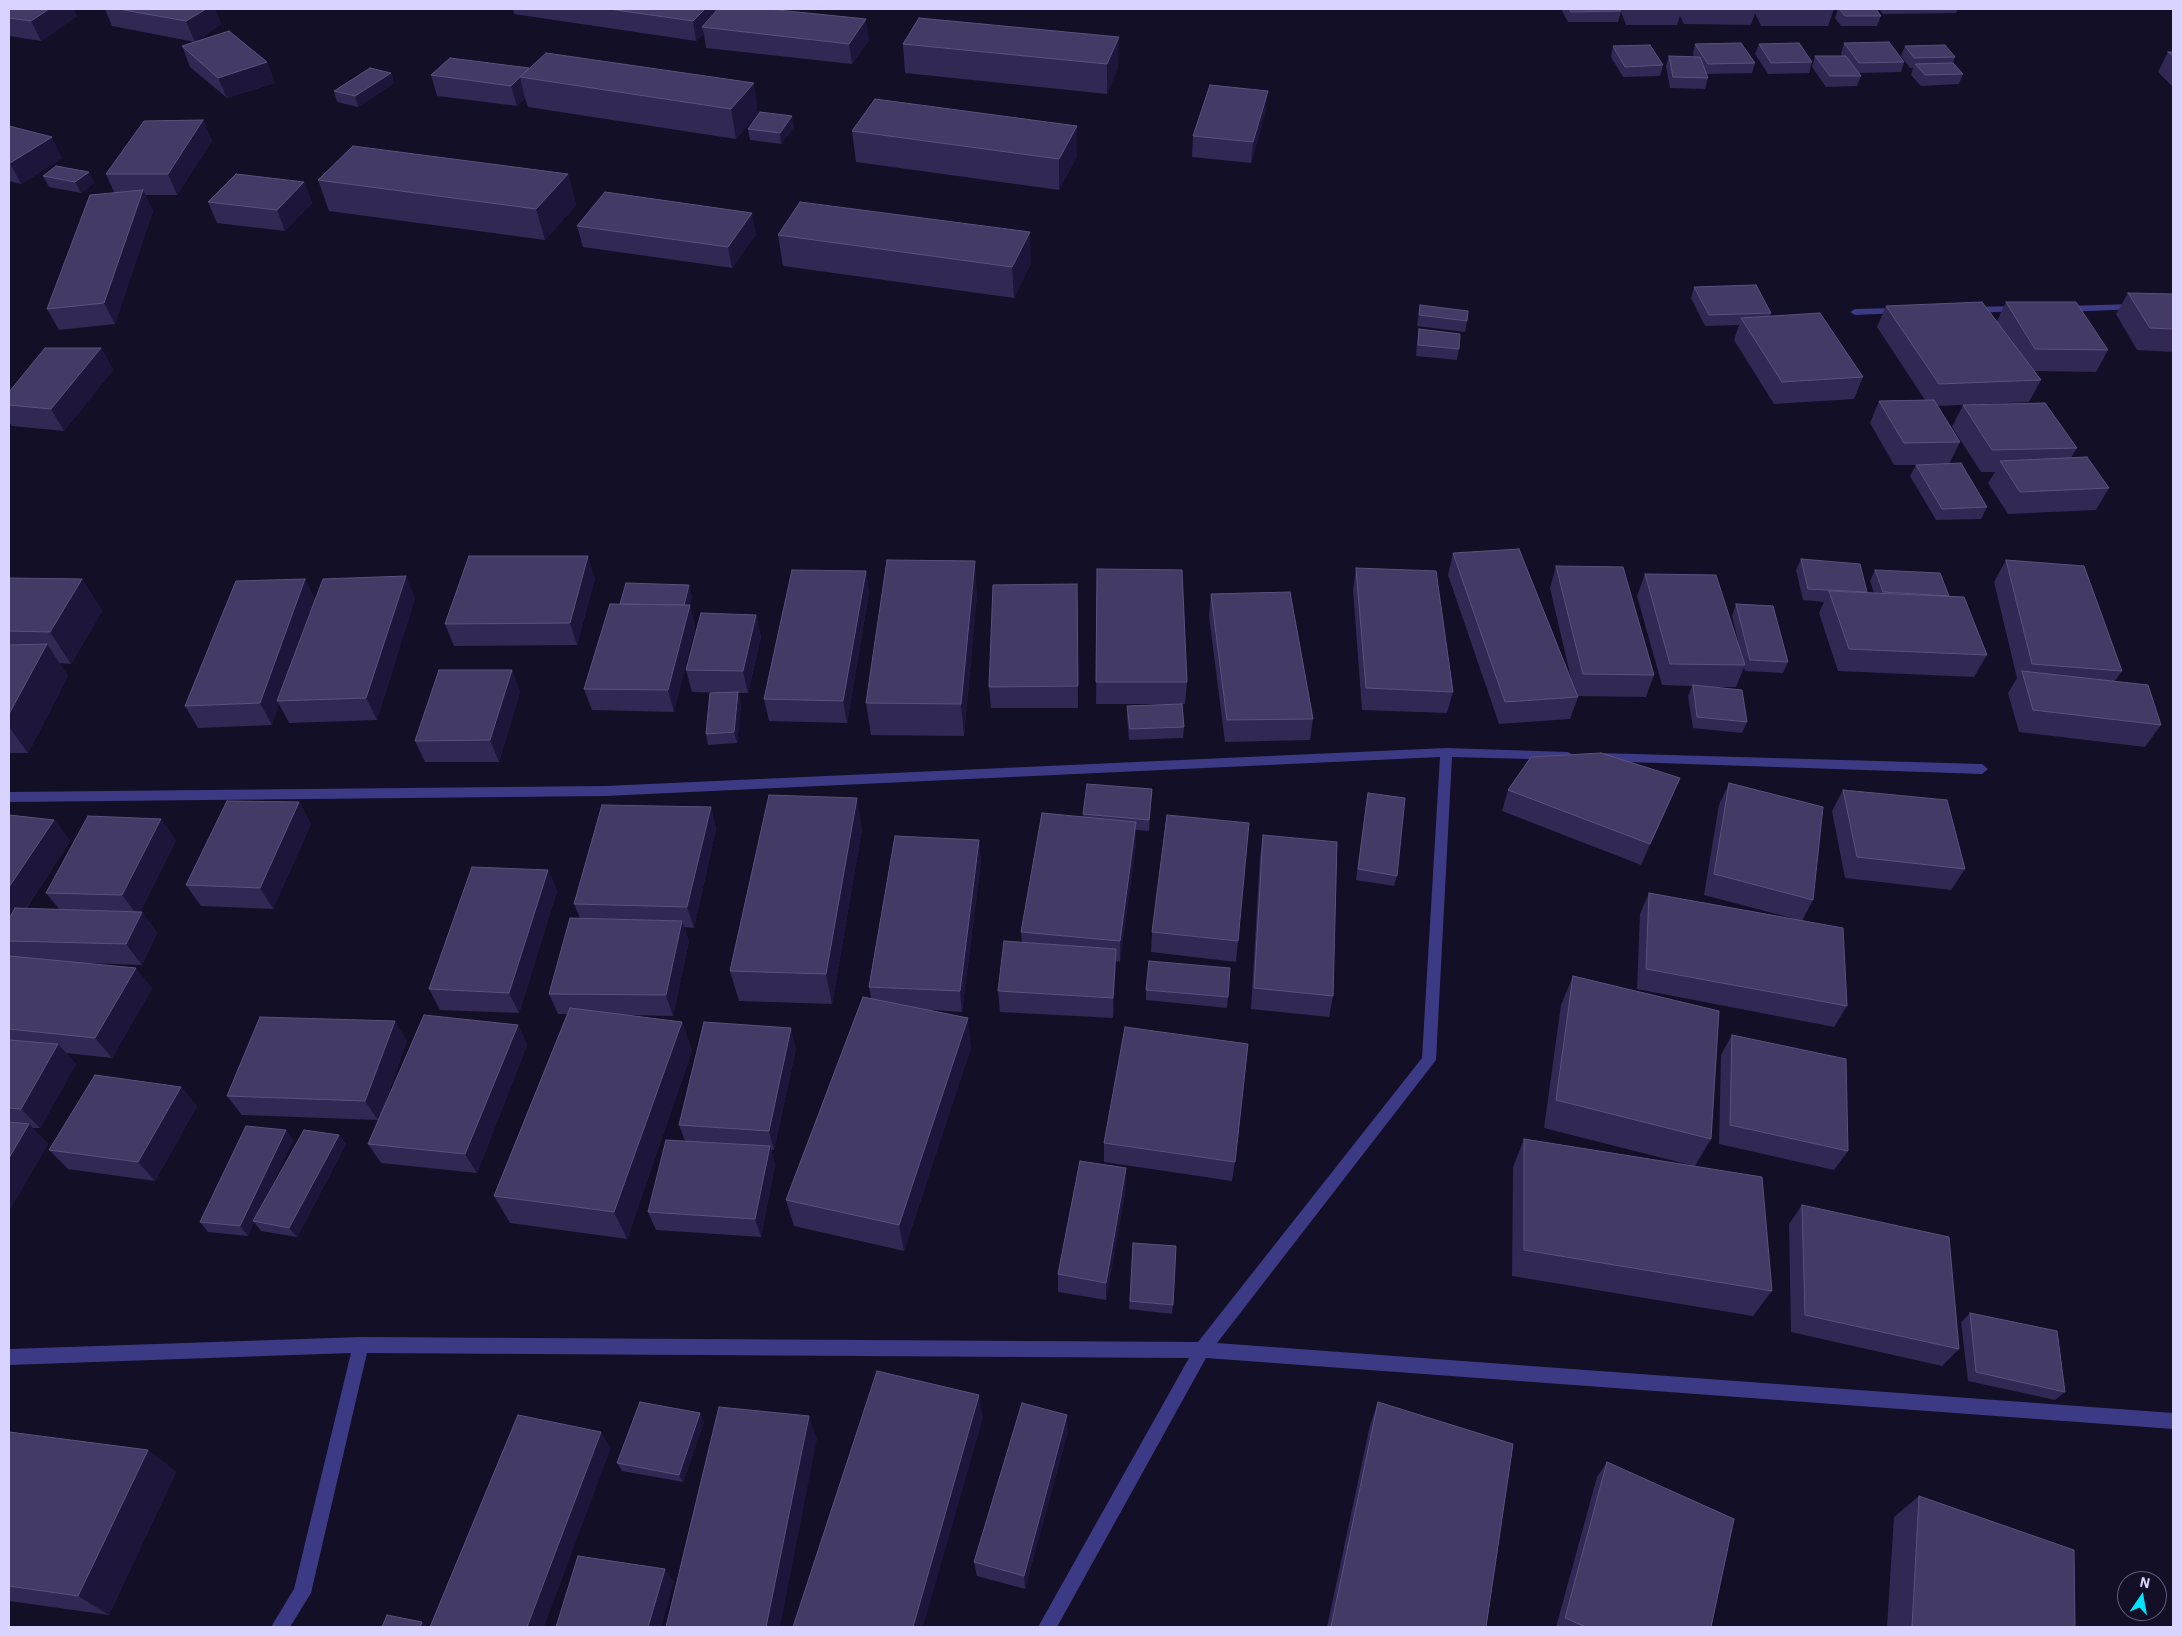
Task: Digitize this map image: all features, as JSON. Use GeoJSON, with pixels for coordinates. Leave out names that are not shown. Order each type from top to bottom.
{"type":"FeatureCollection","features":[{"type":"Feature","properties":{"kind":"street"},"geometry":{"type":"LineString","coordinates":[[2054,309],[2144,307]]}},
{"type":"Feature","properties":{"kind":"street"},"geometry":{"type":"LineString","coordinates":[[1965,310],[2024,309]]}},
{"type":"Feature","properties":{"kind":"street"},"geometry":{"type":"LineString","coordinates":[[1856,312],[1905,311]]}},
{"type":"Feature","properties":{"kind":"street"},"geometry":{"type":"LineString","coordinates":[[1047,1627],[1202,1350],[1429,1060],[1446,752]]}},
{"type":"Feature","properties":{"kind":"street"},"geometry":{"type":"LineString","coordinates":[[9,798],[604,791],[1446,752],[1982,770]]}},
{"type":"Feature","properties":{"kind":"street"},"geometry":{"type":"LineString","coordinates":[[280,1627],[302,1593],[361,1345]]}},
{"type":"Feature","properties":{"kind":"street"},"geometry":{"type":"LineString","coordinates":[[9,1357],[361,1345],[1202,1350],[2173,1421]]}},
{"type":"Feature","properties":{"kind":"building"},"geometry":{"type":"Polygon","coordinates":[[[9,9],[49,9],[31,21],[9,18],[9,9]]]}},
{"type":"Feature","properties":{"kind":"building"},"geometry":{"type":"Polygon","coordinates":[[[118,9],[206,9],[186,21],[118,9]]]}},
{"type":"Feature","properties":{"kind":"building"},"geometry":{"type":"Polygon","coordinates":[[[609,9],[705,9],[693,21],[609,9]]]}},
{"type":"Feature","properties":{"kind":"building"},"geometry":{"type":"Polygon","coordinates":[[[718,9],[768,9],[866,19],[849,44],[702,27],[718,9]]]}},
{"type":"Feature","properties":{"kind":"building"},"geometry":{"type":"Polygon","coordinates":[[[1569,9],[1619,9],[1621,11],[1571,12],[1569,9]]]}},
{"type":"Feature","properties":{"kind":"building"},"geometry":{"type":"Polygon","coordinates":[[[1839,9],[1876,9],[1881,16],[1845,16],[1839,9]]]}},
{"type":"Feature","properties":{"kind":"building"},"geometry":{"type":"Polygon","coordinates":[[[919,18],[1119,37],[1107,64],[903,44],[919,18]]]}},
{"type":"Feature","properties":{"kind":"building"},"geometry":{"type":"Polygon","coordinates":[[[229,31],[267,62],[218,78],[182,46],[229,31]]]}},
{"type":"Feature","properties":{"kind":"building"},"geometry":{"type":"Polygon","coordinates":[[[1889,42],[1904,62],[1859,63],[1844,43],[1889,42]]]}},
{"type":"Feature","properties":{"kind":"building"},"geometry":{"type":"Polygon","coordinates":[[[1741,43],[1755,63],[1708,64],[1695,44],[1741,43]]]}},
{"type":"Feature","properties":{"kind":"building"},"geometry":{"type":"Polygon","coordinates":[[[1799,43],[1812,62],[1771,63],[1759,44],[1799,43]]]}},
{"type":"Feature","properties":{"kind":"building"},"geometry":{"type":"Polygon","coordinates":[[[1650,45],[1663,65],[1625,67],[1613,46],[1650,45]]]}},
{"type":"Feature","properties":{"kind":"building"},"geometry":{"type":"Polygon","coordinates":[[[1945,45],[1955,57],[1914,58],[1905,46],[1945,45]]]}},
{"type":"Feature","properties":{"kind":"building"},"geometry":{"type":"Polygon","coordinates":[[[546,53],[754,83],[731,109],[520,77],[546,53]]]}},
{"type":"Feature","properties":{"kind":"building"},"geometry":{"type":"Polygon","coordinates":[[[1669,56],[1700,57],[1708,78],[1673,77],[1669,56]]]}},
{"type":"Feature","properties":{"kind":"building"},"geometry":{"type":"Polygon","coordinates":[[[1815,56],[1846,56],[1861,76],[1830,76],[1815,56]]]}},
{"type":"Feature","properties":{"kind":"building"},"geometry":{"type":"Polygon","coordinates":[[[450,58],[529,68],[511,86],[431,75],[450,58]]]}},
{"type":"Feature","properties":{"kind":"building"},"geometry":{"type":"Polygon","coordinates":[[[1953,63],[1963,74],[1925,75],[1915,64],[1953,63]]]}},
{"type":"Feature","properties":{"kind":"building"},"geometry":{"type":"Polygon","coordinates":[[[370,68],[391,73],[355,96],[334,91],[370,68]]]}},
{"type":"Feature","properties":{"kind":"building"},"geometry":{"type":"Polygon","coordinates":[[[1210,85],[1268,91],[1253,142],[1193,136],[1210,85]]]}},
{"type":"Feature","properties":{"kind":"building"},"geometry":{"type":"Polygon","coordinates":[[[875,99],[1077,126],[1059,159],[852,131],[875,99]]]}},
{"type":"Feature","properties":{"kind":"building"},"geometry":{"type":"Polygon","coordinates":[[[760,112],[792,116],[780,133],[748,129],[760,112]]]}},
{"type":"Feature","properties":{"kind":"building"},"geometry":{"type":"Polygon","coordinates":[[[203,120],[168,174],[106,174],[144,121],[203,120]]]}},
{"type":"Feature","properties":{"kind":"building"},"geometry":{"type":"Polygon","coordinates":[[[9,126],[52,137],[9,163],[9,126]]]}},
{"type":"Feature","properties":{"kind":"building"},"geometry":{"type":"Polygon","coordinates":[[[353,146],[568,174],[536,209],[318,180],[353,146]]]}},
{"type":"Feature","properties":{"kind":"building"},"geometry":{"type":"Polygon","coordinates":[[[56,166],[89,172],[75,182],[43,176],[56,166]]]}},
{"type":"Feature","properties":{"kind":"building"},"geometry":{"type":"Polygon","coordinates":[[[236,174],[304,182],[277,210],[208,202],[236,174]]]}},
{"type":"Feature","properties":{"kind":"building"},"geometry":{"type":"Polygon","coordinates":[[[143,190],[104,303],[47,309],[90,195],[143,190]]]}},
{"type":"Feature","properties":{"kind":"building"},"geometry":{"type":"Polygon","coordinates":[[[605,192],[752,213],[728,247],[577,226],[605,192]]]}},
{"type":"Feature","properties":{"kind":"building"},"geometry":{"type":"Polygon","coordinates":[[[800,202],[1030,232],[1012,267],[778,235],[800,202]]]}},
{"type":"Feature","properties":{"kind":"building"},"geometry":{"type":"Polygon","coordinates":[[[1756,285],[1771,313],[1709,315],[1694,287],[1756,285]]]}},
{"type":"Feature","properties":{"kind":"building"},"geometry":{"type":"Polygon","coordinates":[[[2128,293],[2173,294],[2173,329],[2150,328],[2128,293]]]}},
{"type":"Feature","properties":{"kind":"building"},"geometry":{"type":"Polygon","coordinates":[[[1982,302],[2041,380],[1939,384],[1886,306],[1982,302]]]}},
{"type":"Feature","properties":{"kind":"building"},"geometry":{"type":"Polygon","coordinates":[[[2006,302],[2076,302],[2108,350],[2035,349],[2006,302]]]}},
{"type":"Feature","properties":{"kind":"building"},"geometry":{"type":"Polygon","coordinates":[[[1420,305],[1468,311],[1467,321],[1419,315],[1420,305]]]}},
{"type":"Feature","properties":{"kind":"building"},"geometry":{"type":"Polygon","coordinates":[[[1820,313],[1863,377],[1782,382],[1741,318],[1820,313]]]}},
{"type":"Feature","properties":{"kind":"building"},"geometry":{"type":"Polygon","coordinates":[[[1419,329],[1460,334],[1459,349],[1418,345],[1419,329]]]}},
{"type":"Feature","properties":{"kind":"building"},"geometry":{"type":"Polygon","coordinates":[[[45,348],[101,348],[51,409],[9,405],[9,392],[45,348]]]}},
{"type":"Feature","properties":{"kind":"building"},"geometry":{"type":"Polygon","coordinates":[[[1934,400],[1960,442],[1904,443],[1879,401],[1934,400]]]}},
{"type":"Feature","properties":{"kind":"building"},"geometry":{"type":"Polygon","coordinates":[[[2045,403],[2077,448],[1992,450],[1963,405],[2045,403]]]}},
{"type":"Feature","properties":{"kind":"building"},"geometry":{"type":"Polygon","coordinates":[[[2087,457],[2109,488],[2020,492],[2000,461],[2087,457]]]}},
{"type":"Feature","properties":{"kind":"building"},"geometry":{"type":"Polygon","coordinates":[[[1961,463],[1987,507],[1942,509],[1916,465],[1961,463]]]}},
{"type":"Feature","properties":{"kind":"building"},"geometry":{"type":"Polygon","coordinates":[[[1519,549],[1578,697],[1505,702],[1453,553],[1519,549]]]}},
{"type":"Feature","properties":{"kind":"building"},"geometry":{"type":"Polygon","coordinates":[[[469,556],[588,556],[570,623],[445,624],[469,556]]]}},
{"type":"Feature","properties":{"kind":"building"},"geometry":{"type":"Polygon","coordinates":[[[1801,559],[1860,564],[1867,592],[1808,589],[1801,559]]]}},
{"type":"Feature","properties":{"kind":"building"},"geometry":{"type":"Polygon","coordinates":[[[887,560],[975,561],[961,704],[866,703],[887,560]]]}},
{"type":"Feature","properties":{"kind":"building"},"geometry":{"type":"Polygon","coordinates":[[[2006,560],[2084,566],[2122,671],[2032,664],[2006,560]]]}},
{"type":"Feature","properties":{"kind":"building"},"geometry":{"type":"Polygon","coordinates":[[[1556,566],[1623,567],[1654,675],[1583,674],[1556,566]]]}},
{"type":"Feature","properties":{"kind":"building"},"geometry":{"type":"Polygon","coordinates":[[[1356,568],[1436,571],[1453,692],[1366,688],[1356,568]]]}},
{"type":"Feature","properties":{"kind":"building"},"geometry":{"type":"Polygon","coordinates":[[[1097,569],[1182,570],[1187,682],[1096,682],[1097,569]]]}},
{"type":"Feature","properties":{"kind":"building"},"geometry":{"type":"Polygon","coordinates":[[[792,570],[866,571],[843,701],[764,699],[792,570]]]}},
{"type":"Feature","properties":{"kind":"building"},"geometry":{"type":"Polygon","coordinates":[[[1875,570],[1940,573],[1949,596],[1883,592],[1875,570]]]}},
{"type":"Feature","properties":{"kind":"building"},"geometry":{"type":"Polygon","coordinates":[[[1645,574],[1716,575],[1745,665],[1670,664],[1645,574]]]}},
{"type":"Feature","properties":{"kind":"building"},"geometry":{"type":"Polygon","coordinates":[[[406,576],[366,698],[277,701],[323,579],[406,576]]]}},
{"type":"Feature","properties":{"kind":"building"},"geometry":{"type":"Polygon","coordinates":[[[9,578],[82,579],[50,632],[9,631],[9,578]]]}},
{"type":"Feature","properties":{"kind":"building"},"geometry":{"type":"Polygon","coordinates":[[[305,579],[260,703],[185,706],[236,581],[305,579]]]}},
{"type":"Feature","properties":{"kind":"building"},"geometry":{"type":"Polygon","coordinates":[[[626,583],[689,585],[684,605],[620,604],[626,583]]]}},
{"type":"Feature","properties":{"kind":"building"},"geometry":{"type":"Polygon","coordinates":[[[1077,584],[1078,686],[989,687],[993,585],[1077,584]]]}},
{"type":"Feature","properties":{"kind":"building"},"geometry":{"type":"Polygon","coordinates":[[[1829,591],[1964,597],[1987,655],[1849,649],[1829,591]]]}},
{"type":"Feature","properties":{"kind":"building"},"geometry":{"type":"Polygon","coordinates":[[[1290,592],[1313,719],[1227,720],[1211,594],[1290,592]]]}},
{"type":"Feature","properties":{"kind":"building"},"geometry":{"type":"Polygon","coordinates":[[[610,604],[690,605],[668,690],[584,689],[610,604]]]}},
{"type":"Feature","properties":{"kind":"building"},"geometry":{"type":"Polygon","coordinates":[[[1736,604],[1773,606],[1788,662],[1750,660],[1736,604]]]}},
{"type":"Feature","properties":{"kind":"building"},"geometry":{"type":"Polygon","coordinates":[[[701,613],[756,615],[743,671],[686,670],[701,613]]]}},
{"type":"Feature","properties":{"kind":"building"},"geometry":{"type":"Polygon","coordinates":[[[47,644],[9,714],[9,645],[47,644]]]}},
{"type":"Feature","properties":{"kind":"building"},"geometry":{"type":"Polygon","coordinates":[[[439,670],[512,670],[490,740],[415,741],[439,670]]]}},
{"type":"Feature","properties":{"kind":"building"},"geometry":{"type":"Polygon","coordinates":[[[2022,671],[2148,685],[2161,725],[2033,710],[2022,671]]]}},
{"type":"Feature","properties":{"kind":"building"},"geometry":{"type":"Polygon","coordinates":[[[1693,685],[1742,690],[1747,722],[1697,717],[1693,685]]]}},
{"type":"Feature","properties":{"kind":"building"},"geometry":{"type":"Polygon","coordinates":[[[738,692],[734,732],[706,734],[710,693],[738,692]]]}},
{"type":"Feature","properties":{"kind":"building"},"geometry":{"type":"Polygon","coordinates":[[[1182,704],[1184,727],[1130,729],[1127,706],[1182,704]]]}},
{"type":"Feature","properties":{"kind":"building"},"geometry":{"type":"Polygon","coordinates":[[[1601,753],[1680,778],[1650,844],[1508,790],[1531,757],[1601,753]]]}},
{"type":"Feature","properties":{"kind":"building"},"geometry":{"type":"Polygon","coordinates":[[[1729,783],[1823,807],[1813,900],[1714,874],[1729,783]]]}},
{"type":"Feature","properties":{"kind":"building"},"geometry":{"type":"Polygon","coordinates":[[[1087,784],[1152,789],[1149,820],[1083,814],[1087,784]]]}},
{"type":"Feature","properties":{"kind":"building"},"geometry":{"type":"Polygon","coordinates":[[[1843,790],[1947,800],[1965,869],[1857,857],[1843,790]]]}},
{"type":"Feature","properties":{"kind":"building"},"geometry":{"type":"Polygon","coordinates":[[[1368,793],[1405,798],[1397,876],[1358,869],[1368,793]]]}},
{"type":"Feature","properties":{"kind":"building"},"geometry":{"type":"Polygon","coordinates":[[[769,795],[857,798],[826,974],[730,971],[769,795]]]}},
{"type":"Feature","properties":{"kind":"building"},"geometry":{"type":"Polygon","coordinates":[[[227,801],[299,802],[260,888],[186,885],[227,801]]]}},
{"type":"Feature","properties":{"kind":"building"},"geometry":{"type":"Polygon","coordinates":[[[602,805],[711,807],[687,907],[574,904],[602,805]]]}},
{"type":"Feature","properties":{"kind":"building"},"geometry":{"type":"Polygon","coordinates":[[[1042,813],[1136,822],[1120,941],[1021,932],[1042,813]]]}},
{"type":"Feature","properties":{"kind":"building"},"geometry":{"type":"Polygon","coordinates":[[[9,815],[54,820],[9,887],[9,815]]]}},
{"type":"Feature","properties":{"kind":"building"},"geometry":{"type":"Polygon","coordinates":[[[1167,815],[1249,823],[1238,941],[1152,932],[1167,815]]]}},
{"type":"Feature","properties":{"kind":"building"},"geometry":{"type":"Polygon","coordinates":[[[88,816],[161,819],[122,895],[46,893],[88,816]]]}},
{"type":"Feature","properties":{"kind":"building"},"geometry":{"type":"Polygon","coordinates":[[[1263,835],[1337,842],[1333,996],[1254,988],[1263,835]]]}},
{"type":"Feature","properties":{"kind":"building"},"geometry":{"type":"Polygon","coordinates":[[[895,836],[979,840],[960,991],[869,987],[895,836]]]}},
{"type":"Feature","properties":{"kind":"building"},"geometry":{"type":"Polygon","coordinates":[[[472,867],[548,870],[509,993],[429,989],[472,867]]]}},
{"type":"Feature","properties":{"kind":"building"},"geometry":{"type":"Polygon","coordinates":[[[1649,893],[1843,928],[1847,1006],[1646,969],[1649,893]]]}},
{"type":"Feature","properties":{"kind":"building"},"geometry":{"type":"Polygon","coordinates":[[[15,908],[142,912],[126,944],[9,941],[9,919],[15,908]]]}},
{"type":"Feature","properties":{"kind":"building"},"geometry":{"type":"Polygon","coordinates":[[[570,918],[682,921],[666,995],[549,994],[570,918]]]}},
{"type":"Feature","properties":{"kind":"building"},"geometry":{"type":"Polygon","coordinates":[[[1004,941],[1116,949],[1113,998],[998,991],[1004,941]]]}},
{"type":"Feature","properties":{"kind":"building"},"geometry":{"type":"Polygon","coordinates":[[[9,956],[136,968],[95,1038],[9,1029],[9,956]]]}},
{"type":"Feature","properties":{"kind":"building"},"geometry":{"type":"Polygon","coordinates":[[[1149,961],[1230,968],[1228,997],[1146,990],[1149,961]]]}},
{"type":"Feature","properties":{"kind":"building"},"geometry":{"type":"Polygon","coordinates":[[[1573,976],[1719,1011],[1711,1139],[1556,1100],[1573,976]]]}},
{"type":"Feature","properties":{"kind":"building"},"geometry":{"type":"Polygon","coordinates":[[[863,997],[968,1018],[899,1225],[786,1200],[863,997]]]}},
{"type":"Feature","properties":{"kind":"building"},"geometry":{"type":"Polygon","coordinates":[[[570,1008],[682,1022],[614,1212],[494,1196],[570,1008]]]}},
{"type":"Feature","properties":{"kind":"building"},"geometry":{"type":"Polygon","coordinates":[[[424,1015],[518,1025],[465,1154],[368,1144],[424,1015]]]}},
{"type":"Feature","properties":{"kind":"building"},"geometry":{"type":"Polygon","coordinates":[[[260,1017],[395,1021],[365,1101],[227,1096],[260,1017]]]}},
{"type":"Feature","properties":{"kind":"building"},"geometry":{"type":"Polygon","coordinates":[[[704,1022],[791,1028],[769,1131],[679,1125],[704,1022]]]}},
{"type":"Feature","properties":{"kind":"building"},"geometry":{"type":"Polygon","coordinates":[[[1125,1027],[1248,1044],[1235,1162],[1104,1143],[1125,1027]]]}},
{"type":"Feature","properties":{"kind":"building"},"geometry":{"type":"Polygon","coordinates":[[[1732,1035],[1846,1059],[1848,1151],[1730,1125],[1732,1035]]]}},
{"type":"Feature","properties":{"kind":"building"},"geometry":{"type":"Polygon","coordinates":[[[9,1040],[58,1044],[21,1109],[9,1108],[9,1040]]]}},
{"type":"Feature","properties":{"kind":"building"},"geometry":{"type":"Polygon","coordinates":[[[95,1075],[181,1087],[138,1162],[49,1150],[95,1075]]]}},
{"type":"Feature","properties":{"kind":"building"},"geometry":{"type":"Polygon","coordinates":[[[9,1122],[29,1124],[9,1158],[9,1122]]]}},
{"type":"Feature","properties":{"kind":"building"},"geometry":{"type":"Polygon","coordinates":[[[246,1126],[286,1130],[240,1226],[200,1222],[246,1126]]]}},
{"type":"Feature","properties":{"kind":"building"},"geometry":{"type":"Polygon","coordinates":[[[304,1130],[339,1135],[289,1228],[253,1221],[304,1130]]]}},
{"type":"Feature","properties":{"kind":"building"},"geometry":{"type":"Polygon","coordinates":[[[1524,1139],[1762,1177],[1772,1291],[1524,1250],[1524,1139]]]}},
{"type":"Feature","properties":{"kind":"building"},"geometry":{"type":"Polygon","coordinates":[[[666,1140],[770,1146],[755,1219],[648,1212],[666,1140]]]}},
{"type":"Feature","properties":{"kind":"building"},"geometry":{"type":"Polygon","coordinates":[[[1080,1161],[1126,1168],[1106,1283],[1058,1274],[1080,1161]]]}},
{"type":"Feature","properties":{"kind":"building"},"geometry":{"type":"Polygon","coordinates":[[[1802,1205],[1949,1237],[1959,1349],[1805,1315],[1802,1205]]]}},
{"type":"Feature","properties":{"kind":"building"},"geometry":{"type":"Polygon","coordinates":[[[1133,1243],[1176,1246],[1173,1305],[1130,1301],[1133,1243]]]}},
{"type":"Feature","properties":{"kind":"building"},"geometry":{"type":"Polygon","coordinates":[[[1970,1313],[2057,1331],[2065,1392],[1976,1372],[1970,1313]]]}},
{"type":"Feature","properties":{"kind":"building"},"geometry":{"type":"Polygon","coordinates":[[[877,1371],[979,1395],[913,1627],[793,1627],[877,1371]]]}},
{"type":"Feature","properties":{"kind":"building"},"geometry":{"type":"Polygon","coordinates":[[[640,1402],[700,1413],[679,1475],[617,1463],[640,1402]]]}},
{"type":"Feature","properties":{"kind":"building"},"geometry":{"type":"Polygon","coordinates":[[[1378,1402],[1513,1444],[1486,1627],[1331,1627],[1378,1402]]]}},
{"type":"Feature","properties":{"kind":"building"},"geometry":{"type":"Polygon","coordinates":[[[1022,1403],[1067,1415],[1024,1576],[974,1562],[1022,1403]]]}},
{"type":"Feature","properties":{"kind":"building"},"geometry":{"type":"Polygon","coordinates":[[[719,1407],[809,1416],[766,1627],[666,1627],[719,1407]]]}},
{"type":"Feature","properties":{"kind":"building"},"geometry":{"type":"Polygon","coordinates":[[[518,1415],[601,1432],[527,1627],[430,1627],[518,1415]]]}},
{"type":"Feature","properties":{"kind":"building"},"geometry":{"type":"Polygon","coordinates":[[[9,1432],[148,1450],[78,1596],[9,1586],[9,1432]]]}},
{"type":"Feature","properties":{"kind":"building"},"geometry":{"type":"Polygon","coordinates":[[[1607,1462],[1734,1519],[1711,1627],[1586,1627],[1565,1618],[1607,1462]]]}},
{"type":"Feature","properties":{"kind":"building"},"geometry":{"type":"Polygon","coordinates":[[[1919,1496],[2074,1550],[2075,1627],[1912,1627],[1919,1496]]]}},
{"type":"Feature","properties":{"kind":"building"},"geometry":{"type":"Polygon","coordinates":[[[578,1556],[665,1569],[648,1627],[556,1627],[578,1556]]]}},
{"type":"Feature","properties":{"kind":"building"},"geometry":{"type":"Polygon","coordinates":[[[387,1615],[422,1622],[420,1627],[382,1627],[387,1615]]]}}]}
